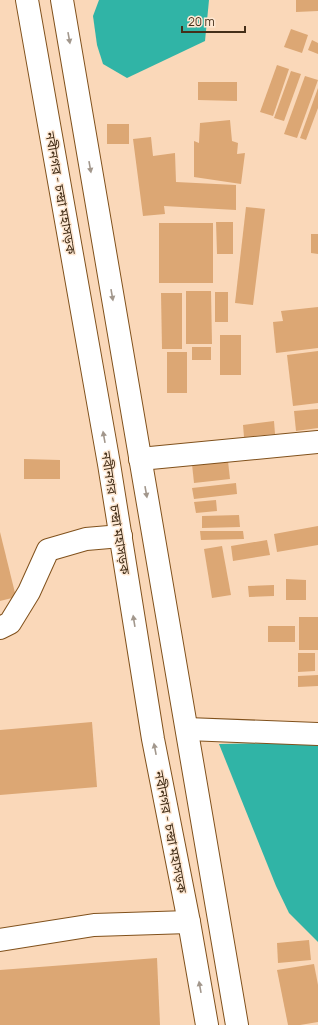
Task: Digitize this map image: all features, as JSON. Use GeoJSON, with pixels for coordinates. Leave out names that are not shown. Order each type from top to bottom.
{"type":"FeatureCollection","features":[{"type":"Feature","properties":{"kind":"main road","name":"নবীনগর - চন্দ্রা মহাসড়ক"},"geometry":{"type":"LineString","coordinates":[[27,0],[121,536],[153,739],[189,922],[207,1025]]}},
{"type":"Feature","properties":{"kind":"main road"},"geometry":{"type":"LineString","coordinates":[[62,0],[237,1025]]}},
{"type":"Feature","properties":{"kind":"main road"},"geometry":{"type":"LineString","coordinates":[[140,459],[318,442]]}},
{"type":"Feature","properties":{"kind":"main road"},"geometry":{"type":"LineString","coordinates":[[0,628],[10,623],[14,617],[29,592],[48,550],[86,539],[121,536]]}},
{"type":"Feature","properties":{"kind":"main road"},"geometry":{"type":"LineString","coordinates":[[187,729],[318,734]]}},
{"type":"Feature","properties":{"kind":"main road"},"geometry":{"type":"LineString","coordinates":[[0,940],[94,924],[189,922]]}},
{"type":"Feature","properties":{"kind":"water"},"geometry":{"type":"Polygon","coordinates":[[[99,0],[209,0],[205,41],[127,78],[103,64],[97,45],[93,16],[99,0]]]}},
{"type":"Feature","properties":{"kind":"water"},"geometry":{"type":"Polygon","coordinates":[[[277,743],[318,745],[318,942],[289,913],[276,886],[219,744],[277,743]]]}},
{"type":"Feature","properties":{"kind":"building"},"geometry":{"type":"Polygon","coordinates":[[[296,0],[318,0],[318,11],[296,12],[296,0]]]}},
{"type":"Feature","properties":{"kind":"building"},"geometry":{"type":"Polygon","coordinates":[[[291,29],[308,35],[302,53],[284,47],[291,29]]]}},
{"type":"Feature","properties":{"kind":"building"},"geometry":{"type":"Polygon","coordinates":[[[312,40],[318,43],[318,54],[308,50],[312,40]]]}},
{"type":"Feature","properties":{"kind":"building"},"geometry":{"type":"Polygon","coordinates":[[[277,65],[289,69],[273,116],[260,112],[277,65]]]}},
{"type":"Feature","properties":{"kind":"building"},"geometry":{"type":"Polygon","coordinates":[[[291,71],[301,74],[284,121],[274,118],[291,71]]]}},
{"type":"Feature","properties":{"kind":"building"},"geometry":{"type":"Polygon","coordinates":[[[305,76],[318,80],[297,138],[284,134],[305,76]]]}},
{"type":"Feature","properties":{"kind":"building"},"geometry":{"type":"Polygon","coordinates":[[[198,82],[237,82],[237,101],[198,100],[198,82]]]}},
{"type":"Feature","properties":{"kind":"building"},"geometry":{"type":"Polygon","coordinates":[[[318,88],[318,108],[306,140],[300,138],[318,88]]]}},
{"type":"Feature","properties":{"kind":"building"},"geometry":{"type":"Polygon","coordinates":[[[230,120],[232,141],[238,143],[237,154],[245,153],[241,184],[194,177],[194,141],[199,143],[200,123],[230,120]]]}},
{"type":"Feature","properties":{"kind":"building"},"geometry":{"type":"Polygon","coordinates":[[[107,124],[129,124],[129,144],[107,144],[107,124]]]}},
{"type":"Feature","properties":{"kind":"building"},"geometry":{"type":"Polygon","coordinates":[[[151,137],[153,156],[175,153],[176,182],[236,185],[236,210],[164,206],[165,214],[143,216],[133,139],[151,137]]]}},
{"type":"Feature","properties":{"kind":"building"},"geometry":{"type":"Polygon","coordinates":[[[246,207],[265,209],[253,305],[235,303],[246,207]]]}},
{"type":"Feature","properties":{"kind":"building"},"geometry":{"type":"Polygon","coordinates":[[[216,222],[233,222],[233,254],[217,254],[216,222]]]}},
{"type":"Feature","properties":{"kind":"building"},"geometry":{"type":"Polygon","coordinates":[[[159,223],[213,223],[213,283],[159,283],[159,223]]]}},
{"type":"Feature","properties":{"kind":"building"},"geometry":{"type":"Polygon","coordinates":[[[311,234],[318,234],[318,254],[311,253],[311,234]]]}},
{"type":"Feature","properties":{"kind":"building"},"geometry":{"type":"Polygon","coordinates":[[[186,291],[211,291],[212,344],[186,344],[186,291]]]}},
{"type":"Feature","properties":{"kind":"building"},"geometry":{"type":"Polygon","coordinates":[[[215,292],[228,292],[228,322],[215,322],[215,292]]]}},
{"type":"Feature","properties":{"kind":"building"},"geometry":{"type":"Polygon","coordinates":[[[161,293],[182,293],[182,349],[162,349],[161,293]]]}},
{"type":"Feature","properties":{"kind":"building"},"geometry":{"type":"Polygon","coordinates":[[[318,307],[318,348],[276,353],[273,322],[283,321],[281,311],[318,307]]]}},
{"type":"Feature","properties":{"kind":"building"},"geometry":{"type":"Polygon","coordinates":[[[220,335],[241,335],[241,375],[220,375],[220,335]]]}},
{"type":"Feature","properties":{"kind":"building"},"geometry":{"type":"Polygon","coordinates":[[[192,347],[211,347],[211,360],[192,360],[192,347]]]}},
{"type":"Feature","properties":{"kind":"building"},"geometry":{"type":"Polygon","coordinates":[[[318,351],[318,403],[293,406],[287,355],[318,351]]]}},
{"type":"Feature","properties":{"kind":"building"},"geometry":{"type":"Polygon","coordinates":[[[167,352],[187,352],[187,393],[167,393],[167,352]]]}},
{"type":"Feature","properties":{"kind":"building"},"geometry":{"type":"Polygon","coordinates":[[[318,409],[318,428],[296,431],[294,411],[318,409]]]}},
{"type":"Feature","properties":{"kind":"building"},"geometry":{"type":"Polygon","coordinates":[[[274,421],[275,434],[244,437],[243,425],[274,421]]]}},
{"type":"Feature","properties":{"kind":"building"},"geometry":{"type":"Polygon","coordinates":[[[24,459],[60,460],[60,479],[24,479],[24,459]]]}},
{"type":"Feature","properties":{"kind":"building"},"geometry":{"type":"Polygon","coordinates":[[[228,461],[230,479],[194,483],[192,464],[228,461]]]}},
{"type":"Feature","properties":{"kind":"building"},"geometry":{"type":"Polygon","coordinates":[[[236,483],[237,494],[194,499],[192,488],[236,483]]]}},
{"type":"Feature","properties":{"kind":"building"},"geometry":{"type":"Polygon","coordinates":[[[216,500],[217,511],[196,513],[194,502],[216,500]]]}},
{"type":"Feature","properties":{"kind":"building"},"geometry":{"type":"Polygon","coordinates":[[[239,515],[240,527],[202,528],[202,516],[239,515]]]}},
{"type":"Feature","properties":{"kind":"building"},"geometry":{"type":"Polygon","coordinates":[[[318,526],[318,545],[277,552],[274,534],[318,526]]]}},
{"type":"Feature","properties":{"kind":"building"},"geometry":{"type":"Polygon","coordinates":[[[200,531],[243,531],[244,539],[201,540],[200,531]]]}},
{"type":"Feature","properties":{"kind":"building"},"geometry":{"type":"Polygon","coordinates":[[[0,532],[16,597],[0,601],[0,532]]]}},
{"type":"Feature","properties":{"kind":"building"},"geometry":{"type":"Polygon","coordinates":[[[267,540],[270,555],[233,561],[231,546],[267,540]]]}},
{"type":"Feature","properties":{"kind":"building"},"geometry":{"type":"Polygon","coordinates":[[[222,546],[231,595],[212,598],[204,549],[222,546]]]}},
{"type":"Feature","properties":{"kind":"building"},"geometry":{"type":"Polygon","coordinates":[[[286,579],[306,580],[306,600],[286,600],[286,579]]]}},
{"type":"Feature","properties":{"kind":"building"},"geometry":{"type":"Polygon","coordinates":[[[274,585],[274,596],[249,597],[248,586],[274,585]]]}},
{"type":"Feature","properties":{"kind":"building"},"geometry":{"type":"Polygon","coordinates":[[[299,617],[318,617],[318,650],[299,650],[299,617]]]}},
{"type":"Feature","properties":{"kind":"building"},"geometry":{"type":"Polygon","coordinates":[[[268,626],[295,626],[295,642],[268,642],[268,626]]]}},
{"type":"Feature","properties":{"kind":"building"},"geometry":{"type":"Polygon","coordinates":[[[298,653],[315,653],[315,671],[298,672],[298,653]]]}},
{"type":"Feature","properties":{"kind":"building"},"geometry":{"type":"Polygon","coordinates":[[[318,675],[318,686],[298,687],[298,676],[318,675]]]}},
{"type":"Feature","properties":{"kind":"building"},"geometry":{"type":"Polygon","coordinates":[[[92,722],[97,787],[0,795],[0,730],[92,722]]]}},
{"type":"Feature","properties":{"kind":"building"},"geometry":{"type":"Polygon","coordinates":[[[309,940],[311,960],[278,963],[277,943],[309,940]]]}},
{"type":"Feature","properties":{"kind":"building"},"geometry":{"type":"Polygon","coordinates":[[[157,958],[160,1025],[0,1025],[0,970],[157,958]]]}},
{"type":"Feature","properties":{"kind":"building"},"geometry":{"type":"Polygon","coordinates":[[[314,964],[318,985],[318,1022],[288,1025],[277,970],[314,964]]]}}]}
